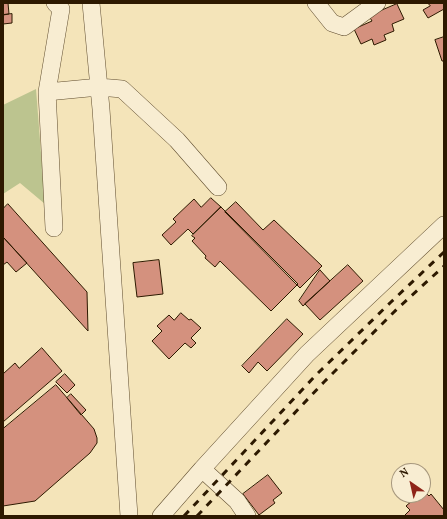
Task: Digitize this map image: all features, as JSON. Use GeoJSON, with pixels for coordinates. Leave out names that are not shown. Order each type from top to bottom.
{"type":"FeatureCollection","features":[{"type":"Feature","properties":{"kind":"street"},"geometry":{"type":"LineString","coordinates":[[54,228],[47,92],[61,9],[55,3]]}},
{"type":"Feature","properties":{"kind":"street"},"geometry":{"type":"LineString","coordinates":[[91,3],[99,86],[129,516]]}},
{"type":"Feature","properties":{"kind":"street"},"geometry":{"type":"LineString","coordinates":[[316,3],[332,23],[344,26],[377,3]]}},
{"type":"Feature","properties":{"kind":"street"},"geometry":{"type":"LineString","coordinates":[[47,92],[99,86],[122,89],[177,140],[218,187]]}},
{"type":"Feature","properties":{"kind":"street"},"geometry":{"type":"LineString","coordinates":[[161,516],[307,354],[444,225]]}},
{"type":"Feature","properties":{"kind":"street"},"geometry":{"type":"LineString","coordinates":[[202,469],[237,502],[247,516]]}},
{"type":"Feature","properties":{"kind":"green space"},"geometry":{"type":"Polygon","coordinates":[[[36,89],[45,204],[20,183],[3,194],[3,105],[36,89]]]}},
{"type":"Feature","properties":{"kind":"building"},"geometry":{"type":"Polygon","coordinates":[[[3,3],[8,3],[9,14],[3,15],[3,3]]]}},
{"type":"Feature","properties":{"kind":"building"},"geometry":{"type":"Polygon","coordinates":[[[428,3],[444,3],[444,9],[428,18],[423,10],[430,6],[428,3]]]}},
{"type":"Feature","properties":{"kind":"building"},"geometry":{"type":"Polygon","coordinates":[[[397,4],[404,19],[392,24],[394,31],[384,35],[386,40],[374,45],[372,39],[361,44],[354,29],[372,21],[369,16],[397,4]]]}},
{"type":"Feature","properties":{"kind":"building"},"geometry":{"type":"Polygon","coordinates":[[[12,14],[12,23],[3,24],[3,15],[12,14]]]}},
{"type":"Feature","properties":{"kind":"building"},"geometry":{"type":"Polygon","coordinates":[[[444,37],[444,61],[442,61],[435,40],[444,37]]]}},
{"type":"Feature","properties":{"kind":"building"},"geometry":{"type":"Polygon","coordinates":[[[211,198],[221,207],[193,234],[188,229],[171,245],[162,235],[176,222],[173,219],[194,199],[201,207],[211,198]]]}},
{"type":"Feature","properties":{"kind":"building"},"geometry":{"type":"Polygon","coordinates":[[[236,202],[263,230],[274,220],[322,266],[300,288],[225,212],[236,202]]]}},
{"type":"Feature","properties":{"kind":"building"},"geometry":{"type":"Polygon","coordinates":[[[8,204],[87,292],[88,331],[3,237],[3,209],[8,204]]]}},
{"type":"Feature","properties":{"kind":"building"},"geometry":{"type":"Polygon","coordinates":[[[221,207],[298,284],[271,311],[220,261],[215,267],[205,258],[206,256],[192,241],[195,238],[192,236],[221,207]]]}},
{"type":"Feature","properties":{"kind":"building"},"geometry":{"type":"Polygon","coordinates":[[[3,237],[27,263],[16,272],[7,262],[3,265],[3,237]]]}},
{"type":"Feature","properties":{"kind":"building"},"geometry":{"type":"Polygon","coordinates":[[[159,260],[163,294],[137,297],[133,263],[159,260]]]}},
{"type":"Feature","properties":{"kind":"building"},"geometry":{"type":"Polygon","coordinates":[[[348,265],[363,281],[320,320],[305,304],[348,265]]]}},
{"type":"Feature","properties":{"kind":"building"},"geometry":{"type":"Polygon","coordinates":[[[320,270],[330,281],[303,306],[299,301],[320,270]]]}},
{"type":"Feature","properties":{"kind":"building"},"geometry":{"type":"Polygon","coordinates":[[[181,313],[201,328],[191,338],[196,343],[191,348],[185,343],[169,359],[152,341],[162,331],[157,326],[169,315],[174,320],[181,313]]]}},
{"type":"Feature","properties":{"kind":"building"},"geometry":{"type":"Polygon","coordinates":[[[287,319],[303,334],[267,371],[258,362],[249,373],[242,366],[287,319]]]}},
{"type":"Feature","properties":{"kind":"building"},"geometry":{"type":"Polygon","coordinates":[[[42,348],[62,371],[3,422],[3,374],[15,363],[19,368],[42,348]]]}},
{"type":"Feature","properties":{"kind":"building"},"geometry":{"type":"Polygon","coordinates":[[[65,374],[75,385],[67,393],[56,382],[65,374]]]}},
{"type":"Feature","properties":{"kind":"building"},"geometry":{"type":"Polygon","coordinates":[[[56,385],[94,429],[97,443],[90,453],[35,501],[3,506],[3,429],[56,385]]]}},
{"type":"Feature","properties":{"kind":"building"},"geometry":{"type":"Polygon","coordinates":[[[71,394],[86,410],[81,415],[67,398],[71,394]]]}},
{"type":"Feature","properties":{"kind":"building"},"geometry":{"type":"Polygon","coordinates":[[[268,475],[282,493],[273,500],[275,503],[259,515],[243,494],[268,475]]]}},
{"type":"Feature","properties":{"kind":"building"},"geometry":{"type":"Polygon","coordinates":[[[431,494],[444,510],[444,516],[404,516],[410,510],[406,506],[410,503],[431,503],[431,494]]]}},
{"type":"Feature","properties":{"kind":"railway"},"geometry":{"type":"LineString","coordinates":[[184,516],[316,375],[444,252]]}},
{"type":"Feature","properties":{"kind":"railway"},"geometry":{"type":"LineString","coordinates":[[197,516],[324,382],[397,309],[444,266]]}}]}
